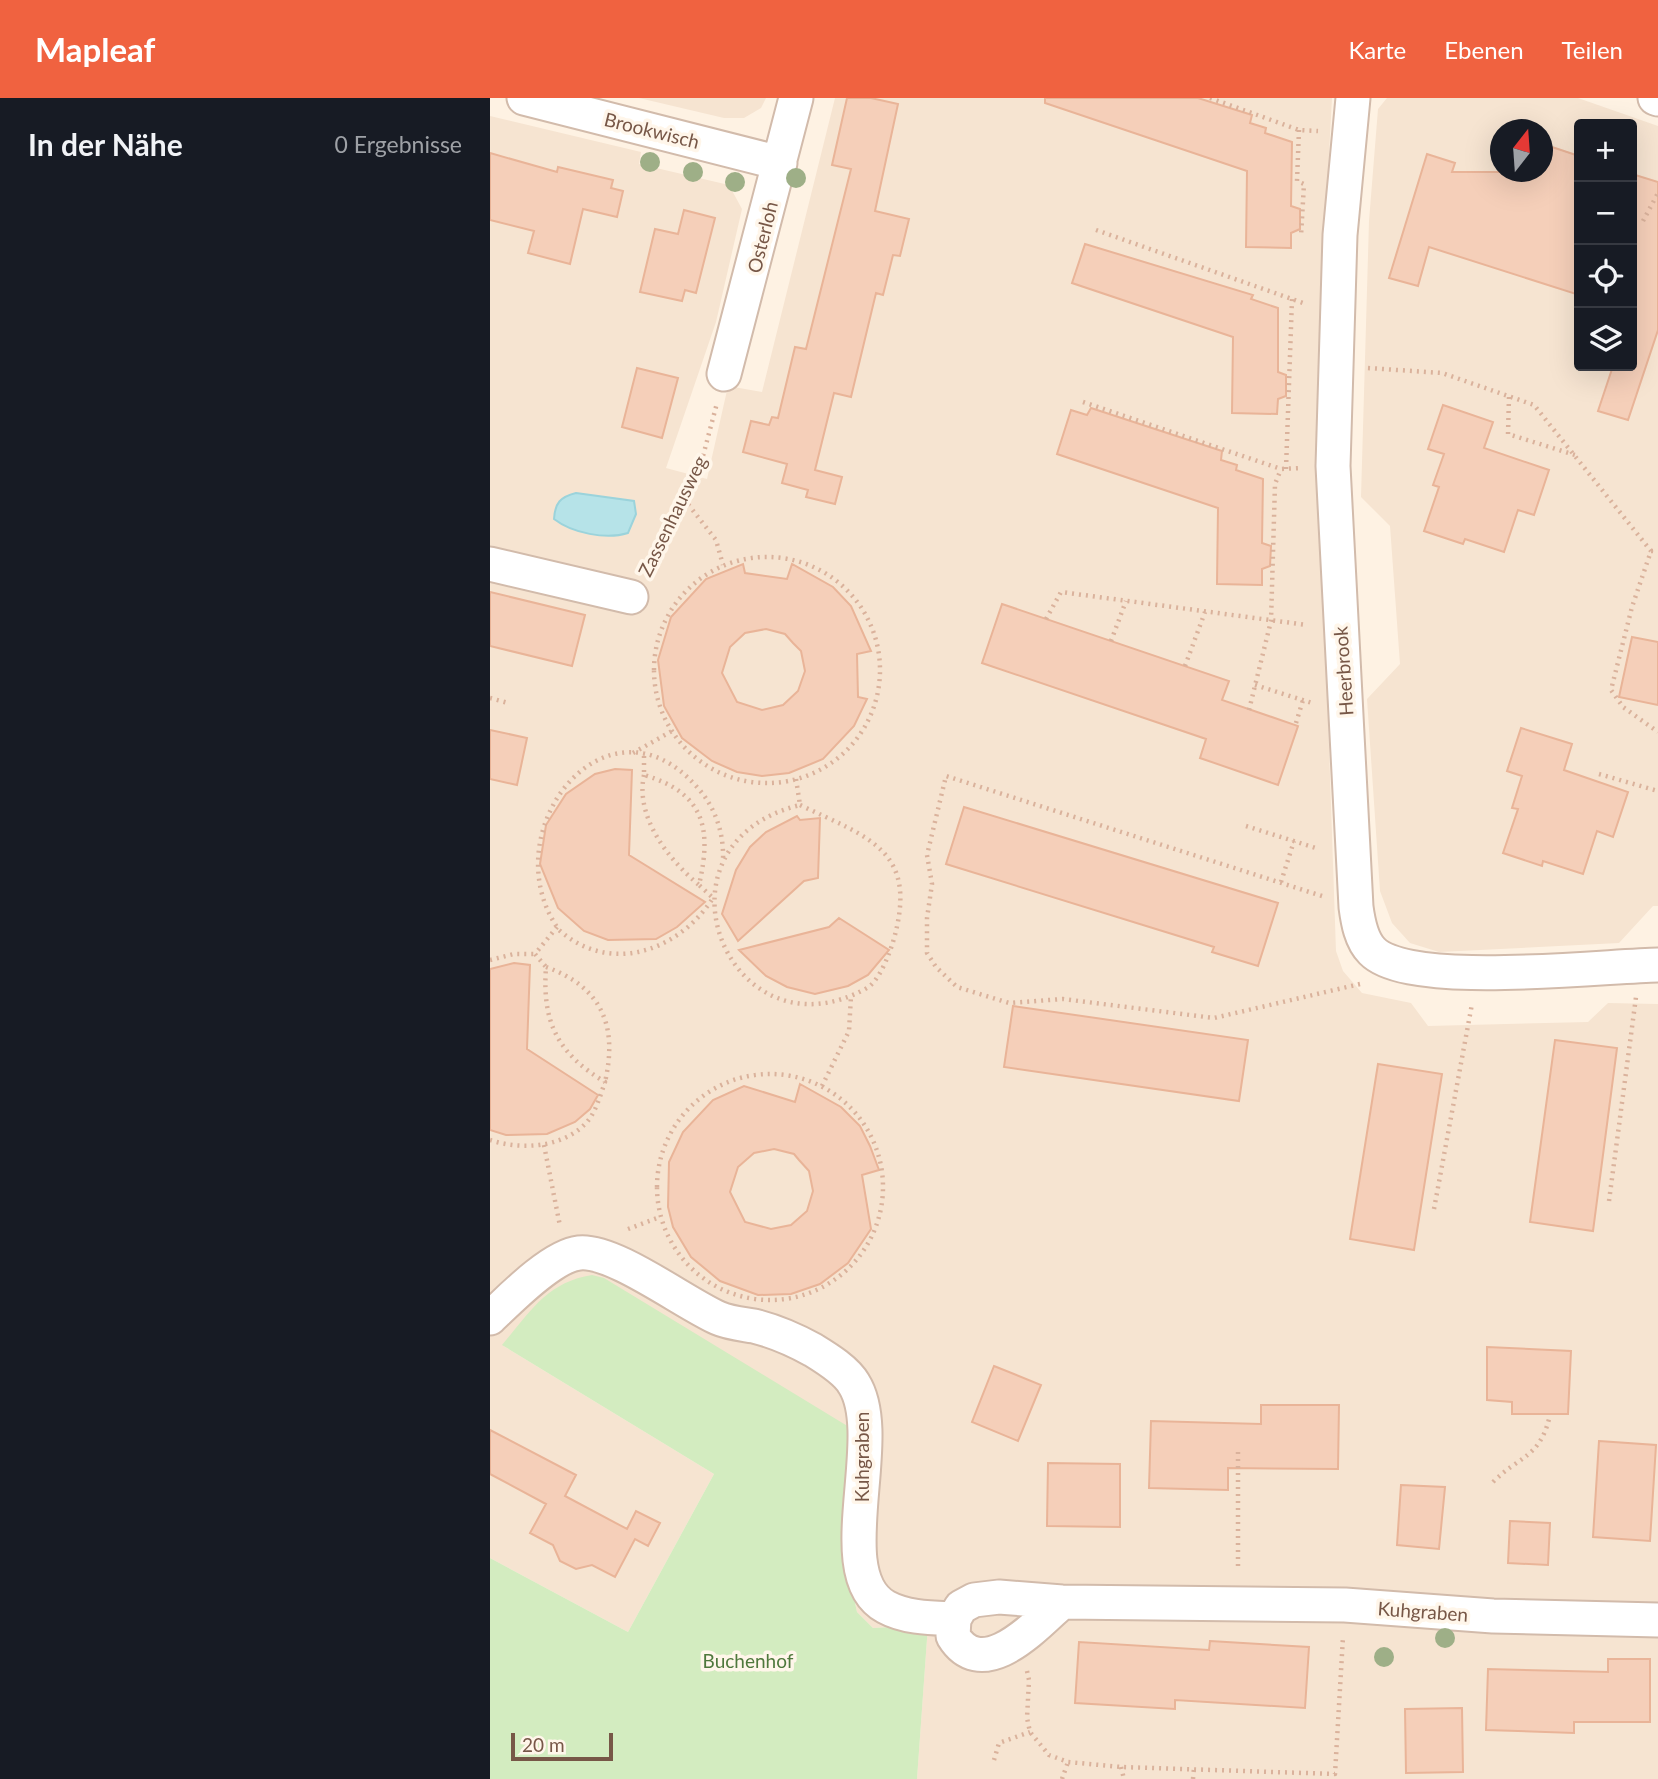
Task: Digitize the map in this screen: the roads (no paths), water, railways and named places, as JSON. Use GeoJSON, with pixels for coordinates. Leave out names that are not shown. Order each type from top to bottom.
{"type":"FeatureCollection","features":[{"type":"Feature","properties":{"kind":"street","name":"Brookwisch"},"geometry":{"type":"LineString","coordinates":[[524,98],[780,163]]}},
{"type":"Feature","properties":{"kind":"street","name":"Osterloh"},"geometry":{"type":"LineString","coordinates":[[724,374],[796,98]]}},
{"type":"Feature","properties":{"kind":"street","name":"Heerbrook"},"geometry":{"type":"LineString","coordinates":[[1353,98],[1340,235],[1333,466],[1356,906],[1363,937],[1372,951],[1384,960],[1431,971],[1478,973],[1649,965]]}},
{"type":"Feature","properties":{"kind":"street","name":"Zassenhausweg"},"geometry":{"type":"LineString","coordinates":[[490,564],[631,597]]}},
{"type":"Feature","properties":{"kind":"street","name":"Kuhgraben"},"geometry":{"type":"LineString","coordinates":[[490,1318],[548,1268],[579,1253],[617,1262],[722,1320],[776,1333],[813,1350],[854,1383],[862,1404],[865,1446],[858,1545],[861,1571],[871,1591],[884,1606],[916,1616],[954,1619],[961,1607],[983,1598],[1020,1597],[1062,1602],[1345,1605],[1493,1616],[1658,1620]]}},
{"type":"Feature","properties":{"kind":"street"},"geometry":{"type":"LineString","coordinates":[[954,1619],[953,1636],[964,1649],[988,1655],[1009,1646],[1062,1602]]}},
{"type":"Feature","properties":{"kind":"water"},"geometry":{"type":"Polygon","coordinates":[[[576,493],[634,501],[636,514],[628,533],[610,536],[590,534],[570,528],[554,519],[559,502],[576,493]]]}},
{"type":"Feature","properties":{"kind":"park label","name":"Buchenhof"},"geometry":{"type":"Point","coordinates":[748,1660]}}]}
